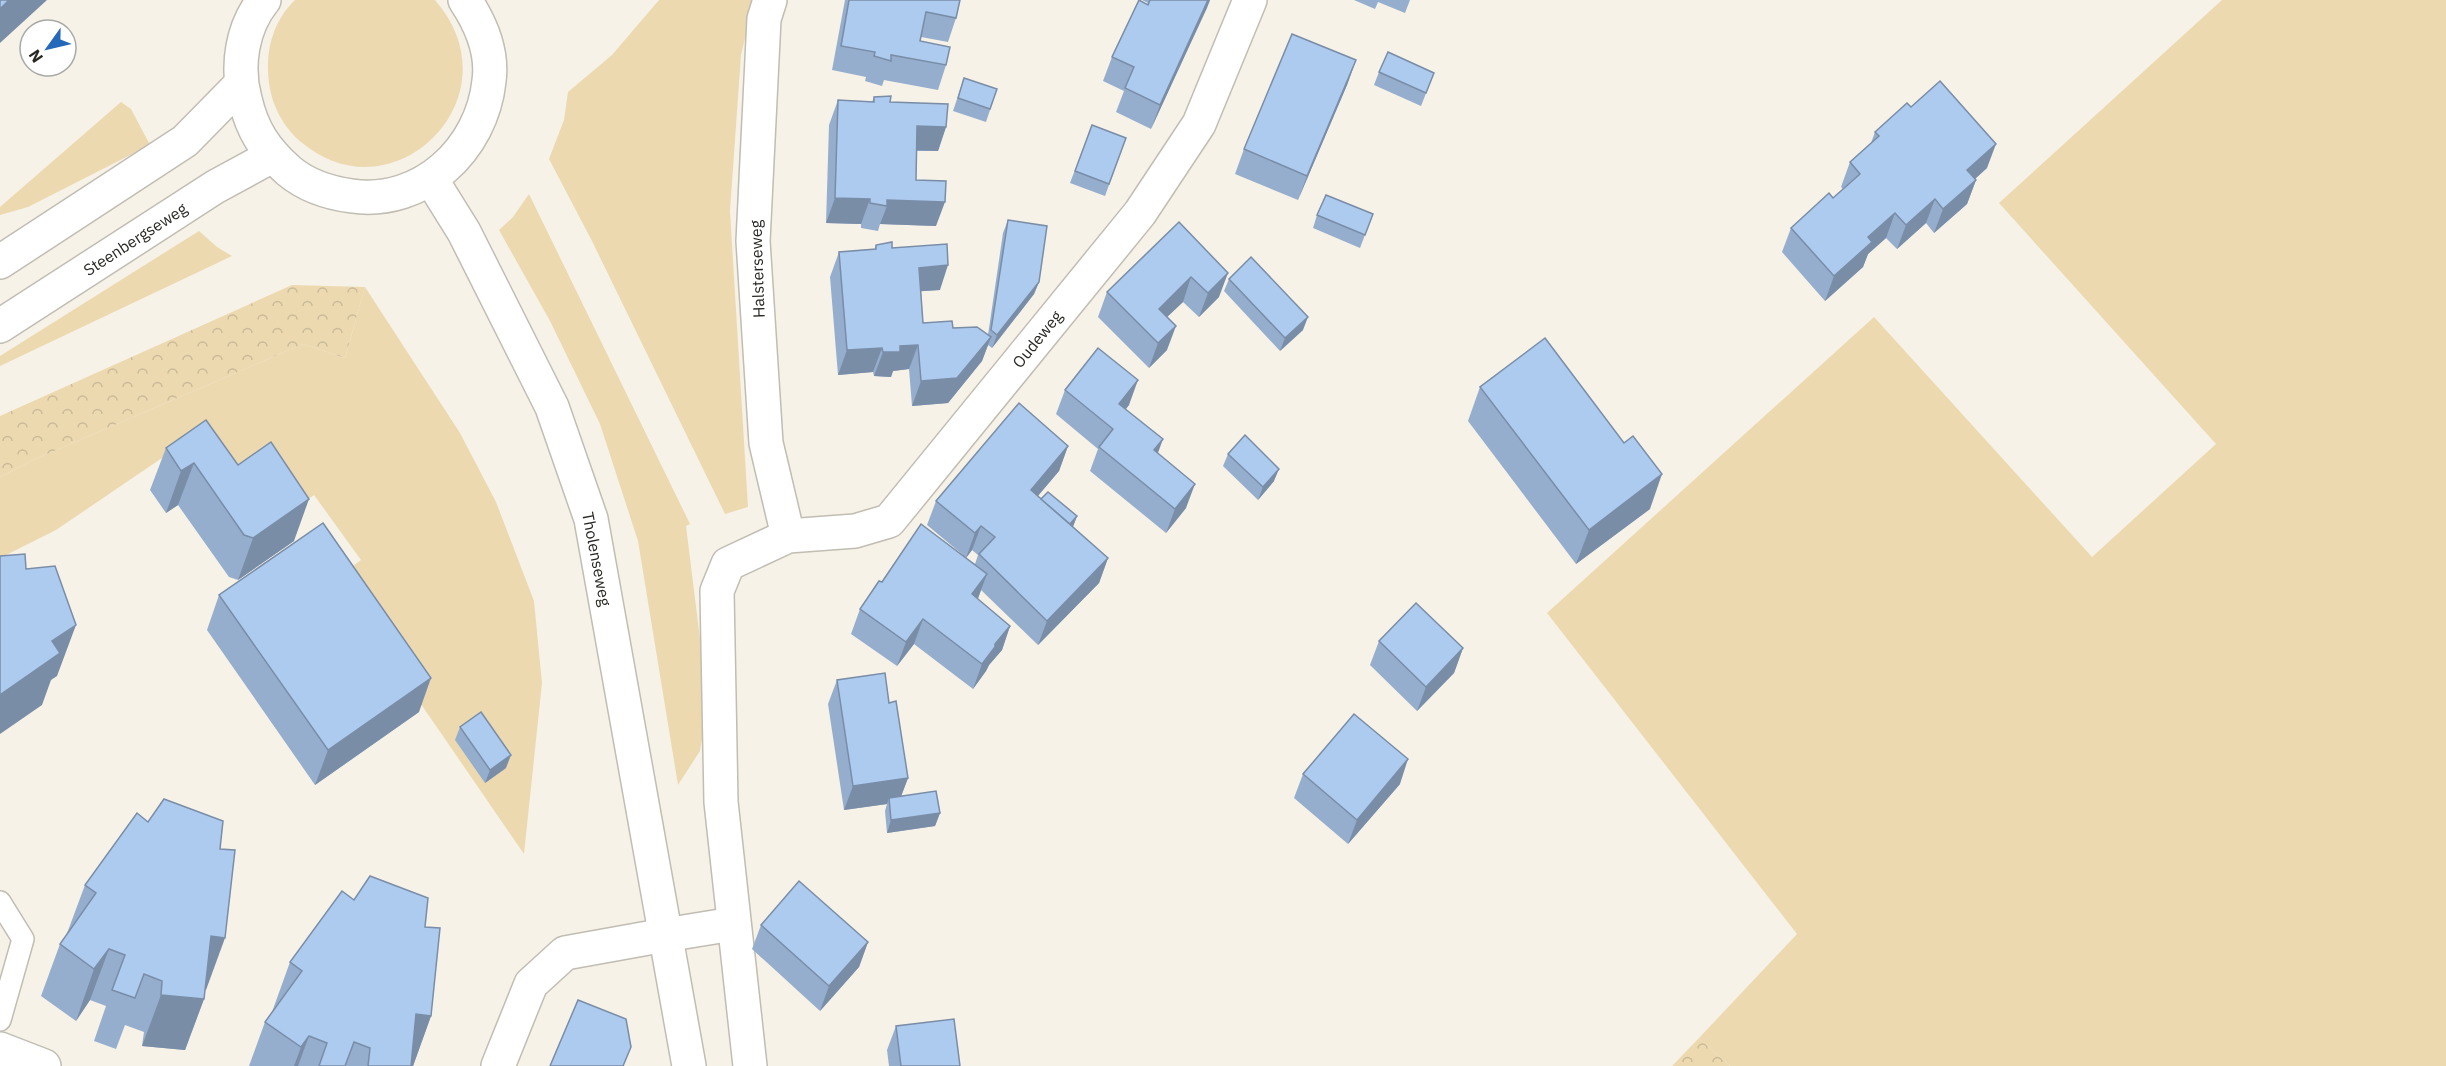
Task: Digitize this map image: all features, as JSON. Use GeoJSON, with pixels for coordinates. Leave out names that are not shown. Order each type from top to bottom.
{"type":"FeatureCollection","features":[{"type":"Feature","properties":{"kind":"street"},"geometry":{"type":"LineString","coordinates":[[264,0],[248,29],[241,56],[241,84],[250,123],[272,156],[299,178],[330,193],[365,198],[399,193],[431,179],[454,160],[472,137],[484,109],[490,80],[488,50],[479,21],[465,0]]}},
{"type":"Feature","properties":{"kind":"street","name":"Halsterseweg"},"geometry":{"type":"LineString","coordinates":[[771,0],[764,19],[753,241],[766,443],[788,536]]}},
{"type":"Feature","properties":{"kind":"street","name":"Oudeweg"},"geometry":{"type":"LineString","coordinates":[[733,924],[721,802],[717,591],[728,564],[788,536],[855,531],[889,521],[1140,213],[1199,124],[1250,0]]}},
{"type":"Feature","properties":{"kind":"street"},"geometry":{"type":"LineString","coordinates":[[0,262],[185,141],[241,84]]}},
{"type":"Feature","properties":{"kind":"street","name":"Steenbergseweg"},"geometry":{"type":"LineString","coordinates":[[0,326],[215,188],[272,156]]}},
{"type":"Feature","properties":{"kind":"street","name":"Tholenseweg"},"geometry":{"type":"LineString","coordinates":[[431,179],[464,232],[552,407],[591,519],[688,1066]]}},
{"type":"Feature","properties":{"kind":"street"},"geometry":{"type":"LineString","coordinates":[[498,1066],[531,984],[565,953],[733,924],[750,1066]]}},
{"type":"Feature","properties":{"kind":"street"},"geometry":{"type":"LineString","coordinates":[[0,1049],[44,1066]]}},
{"type":"Feature","properties":{"kind":"lane"},"geometry":{"type":"LineString","coordinates":[[0,902],[23,939],[0,1020]]}},
{"type":"Feature","properties":{"kind":"green space"},"geometry":{"type":"Polygon","coordinates":[[[295,0],[435,0],[457,37],[463,74],[454,108],[434,137],[406,157],[373,167],[337,163],[301,142],[284,123],[276,108],[268,72],[272,38],[281,18],[295,0]]]}},
{"type":"Feature","properties":{"kind":"green space"},"geometry":{"type":"Polygon","coordinates":[[[659,0],[754,0],[741,55],[730,211],[748,507],[725,514],[592,241],[549,159],[564,120],[568,92],[612,55],[659,0]]]}},
{"type":"Feature","properties":{"kind":"green space"},"geometry":{"type":"Polygon","coordinates":[[[2222,0],[2446,0],[2446,1066],[1730,1066],[1699,1038],[1797,934],[1547,613],[1874,317],[2092,557],[2216,444],[1999,203],[2222,0]]]}},
{"type":"Feature","properties":{"kind":"green space"},"geometry":{"type":"Polygon","coordinates":[[[121,102],[131,109],[150,145],[28,207],[0,215],[0,207],[121,102]]]}},
{"type":"Feature","properties":{"kind":"green space"},"geometry":{"type":"Polygon","coordinates":[[[529,194],[690,524],[686,526],[708,703],[700,751],[678,785],[638,541],[600,424],[550,321],[499,230],[513,217],[529,194]]]}},
{"type":"Feature","properties":{"kind":"green space"},"geometry":{"type":"Polygon","coordinates":[[[199,231],[217,247],[232,256],[0,366],[0,356],[199,231]]]}},
{"type":"Feature","properties":{"kind":"green space"},"geometry":{"type":"Polygon","coordinates":[[[292,285],[365,287],[345,358],[303,344],[31,461],[0,477],[0,416],[292,285]]]}},
{"type":"Feature","properties":{"kind":"green space"},"geometry":{"type":"Polygon","coordinates":[[[365,287],[460,433],[496,502],[534,601],[542,683],[524,854],[335,579],[361,560],[314,495],[288,513],[224,493],[187,441],[56,530],[0,558],[0,477],[31,461],[303,344],[345,358],[365,287]]]}},
{"type":"Feature","properties":{"kind":"green space"},"geometry":{"type":"Polygon","coordinates":[[[1699,1038],[1730,1066],[1672,1066],[1699,1038]]]}},
{"type":"Feature","properties":{"kind":"building"},"geometry":{"type":"Polygon","coordinates":[[[0,0],[9,0],[0,9],[0,0]]]}},
{"type":"Feature","properties":{"kind":"building"},"geometry":{"type":"Polygon","coordinates":[[[849,0],[960,0],[956,18],[926,12],[920,41],[950,47],[946,65],[891,55],[891,61],[874,56],[875,52],[841,46],[849,0]]]}},
{"type":"Feature","properties":{"kind":"building"},"geometry":{"type":"Polygon","coordinates":[[[1139,0],[1148,5],[1150,0],[1208,0],[1160,105],[1125,88],[1134,67],[1112,57],[1139,0]]]}},
{"type":"Feature","properties":{"kind":"building"},"geometry":{"type":"Polygon","coordinates":[[[1292,34],[1356,60],[1307,176],[1244,149],[1292,34]]]}},
{"type":"Feature","properties":{"kind":"building"},"geometry":{"type":"Polygon","coordinates":[[[1388,52],[1434,73],[1426,93],[1379,72],[1388,52]]]}},
{"type":"Feature","properties":{"kind":"building"},"geometry":{"type":"Polygon","coordinates":[[[964,78],[997,89],[990,109],[958,98],[964,78]]]}},
{"type":"Feature","properties":{"kind":"building"},"geometry":{"type":"Polygon","coordinates":[[[1940,81],[1996,144],[1967,170],[1976,180],[1943,209],[1935,199],[1906,225],[1895,213],[1868,237],[1872,242],[1834,276],[1791,228],[1829,193],[1833,198],[1860,174],[1850,162],[1879,136],[1875,132],[1907,103],[1911,107],[1940,81]]]}},
{"type":"Feature","properties":{"kind":"building"},"geometry":{"type":"Polygon","coordinates":[[[891,96],[890,102],[948,104],[946,127],[917,126],[916,180],[946,181],[945,202],[887,200],[887,206],[870,203],[870,199],[835,198],[838,100],[874,102],[874,97],[891,96]]]}},
{"type":"Feature","properties":{"kind":"building"},"geometry":{"type":"Polygon","coordinates":[[[1092,125],[1126,138],[1109,184],[1075,171],[1092,125]]]}},
{"type":"Feature","properties":{"kind":"building"},"geometry":{"type":"Polygon","coordinates":[[[1326,195],[1373,214],[1365,235],[1317,215],[1326,195]]]}},
{"type":"Feature","properties":{"kind":"building"},"geometry":{"type":"Polygon","coordinates":[[[1008,220],[1047,226],[1039,282],[997,335],[991,330],[1008,220]]]}},
{"type":"Feature","properties":{"kind":"building"},"geometry":{"type":"Polygon","coordinates":[[[1179,222],[1228,273],[1208,293],[1191,277],[1159,309],[1176,326],[1158,343],[1107,292],[1179,222]]]}},
{"type":"Feature","properties":{"kind":"building"},"geometry":{"type":"Polygon","coordinates":[[[892,242],[892,248],[947,244],[948,265],[919,268],[923,323],[952,321],[953,328],[977,327],[991,337],[957,378],[921,381],[918,345],[900,346],[900,352],[883,352],[882,348],[847,350],[839,252],[876,249],[876,245],[892,242]]]}},
{"type":"Feature","properties":{"kind":"building"},"geometry":{"type":"Polygon","coordinates":[[[1251,257],[1308,317],[1285,338],[1229,279],[1251,257]]]}},
{"type":"Feature","properties":{"kind":"building"},"geometry":{"type":"Polygon","coordinates":[[[1545,338],[1624,443],[1633,436],[1662,474],[1589,530],[1480,387],[1545,338]]]}},
{"type":"Feature","properties":{"kind":"building"},"geometry":{"type":"Polygon","coordinates":[[[1098,348],[1138,380],[1119,404],[1163,439],[1154,450],[1195,484],[1175,509],[1099,447],[1113,429],[1065,390],[1098,348]]]}},
{"type":"Feature","properties":{"kind":"building"},"geometry":{"type":"Polygon","coordinates":[[[1019,403],[1068,446],[1031,490],[1108,558],[1047,621],[979,554],[995,537],[981,526],[975,533],[936,501],[1019,403]]]}},
{"type":"Feature","properties":{"kind":"building"},"geometry":{"type":"Polygon","coordinates":[[[206,420],[238,465],[271,442],[309,499],[253,538],[244,535],[194,463],[181,471],[166,448],[206,420]]]}},
{"type":"Feature","properties":{"kind":"building"},"geometry":{"type":"Polygon","coordinates":[[[1245,435],[1279,469],[1263,487],[1228,454],[1245,435]]]}},
{"type":"Feature","properties":{"kind":"building"},"geometry":{"type":"Polygon","coordinates":[[[1048,492],[1077,516],[1070,524],[1041,499],[1048,492]]]}},
{"type":"Feature","properties":{"kind":"building"},"geometry":{"type":"Polygon","coordinates":[[[323,523],[431,678],[328,750],[219,595],[323,523]]]}},
{"type":"Feature","properties":{"kind":"building"},"geometry":{"type":"Polygon","coordinates":[[[921,524],[987,574],[972,594],[1010,626],[982,664],[923,619],[906,642],[860,609],[879,581],[882,582],[921,524]]]}},
{"type":"Feature","properties":{"kind":"building"},"geometry":{"type":"Polygon","coordinates":[[[25,554],[26,569],[55,566],[76,625],[52,641],[60,653],[0,695],[0,556],[25,554]]]}},
{"type":"Feature","properties":{"kind":"building"},"geometry":{"type":"Polygon","coordinates":[[[1416,603],[1463,648],[1426,687],[1379,641],[1416,603]]]}},
{"type":"Feature","properties":{"kind":"building"},"geometry":{"type":"Polygon","coordinates":[[[885,673],[889,703],[896,701],[908,778],[853,786],[837,680],[885,673]]]}},
{"type":"Feature","properties":{"kind":"building"},"geometry":{"type":"Polygon","coordinates":[[[481,712],[511,755],[490,770],[460,727],[481,712]]]}},
{"type":"Feature","properties":{"kind":"building"},"geometry":{"type":"Polygon","coordinates":[[[1354,714],[1408,759],[1357,820],[1303,774],[1354,714]]]}},
{"type":"Feature","properties":{"kind":"building"},"geometry":{"type":"Polygon","coordinates":[[[936,791],[940,813],[891,820],[889,798],[936,791]]]}},
{"type":"Feature","properties":{"kind":"building"},"geometry":{"type":"Polygon","coordinates":[[[164,799],[223,821],[220,849],[235,850],[225,938],[211,936],[204,999],[161,995],[162,981],[144,974],[135,998],[112,990],[125,955],[109,949],[94,969],[60,944],[96,893],[85,885],[137,813],[148,822],[164,799]]]}},
{"type":"Feature","properties":{"kind":"building"},"geometry":{"type":"Polygon","coordinates":[[[370,876],[428,898],[425,927],[440,928],[431,1016],[416,1014],[411,1066],[368,1066],[370,1048],[354,1042],[345,1066],[319,1066],[327,1043],[309,1036],[301,1047],[265,1022],[302,971],[290,962],[342,891],[354,900],[370,876]]]}},
{"type":"Feature","properties":{"kind":"building"},"geometry":{"type":"Polygon","coordinates":[[[799,881],[868,942],[829,986],[761,925],[799,881]]]}},
{"type":"Feature","properties":{"kind":"building"},"geometry":{"type":"Polygon","coordinates":[[[578,1000],[626,1019],[631,1047],[623,1066],[550,1066],[578,1000]]]}},
{"type":"Feature","properties":{"kind":"building"},"geometry":{"type":"Polygon","coordinates":[[[954,1019],[960,1066],[901,1066],[896,1026],[954,1019]]]}}]}
